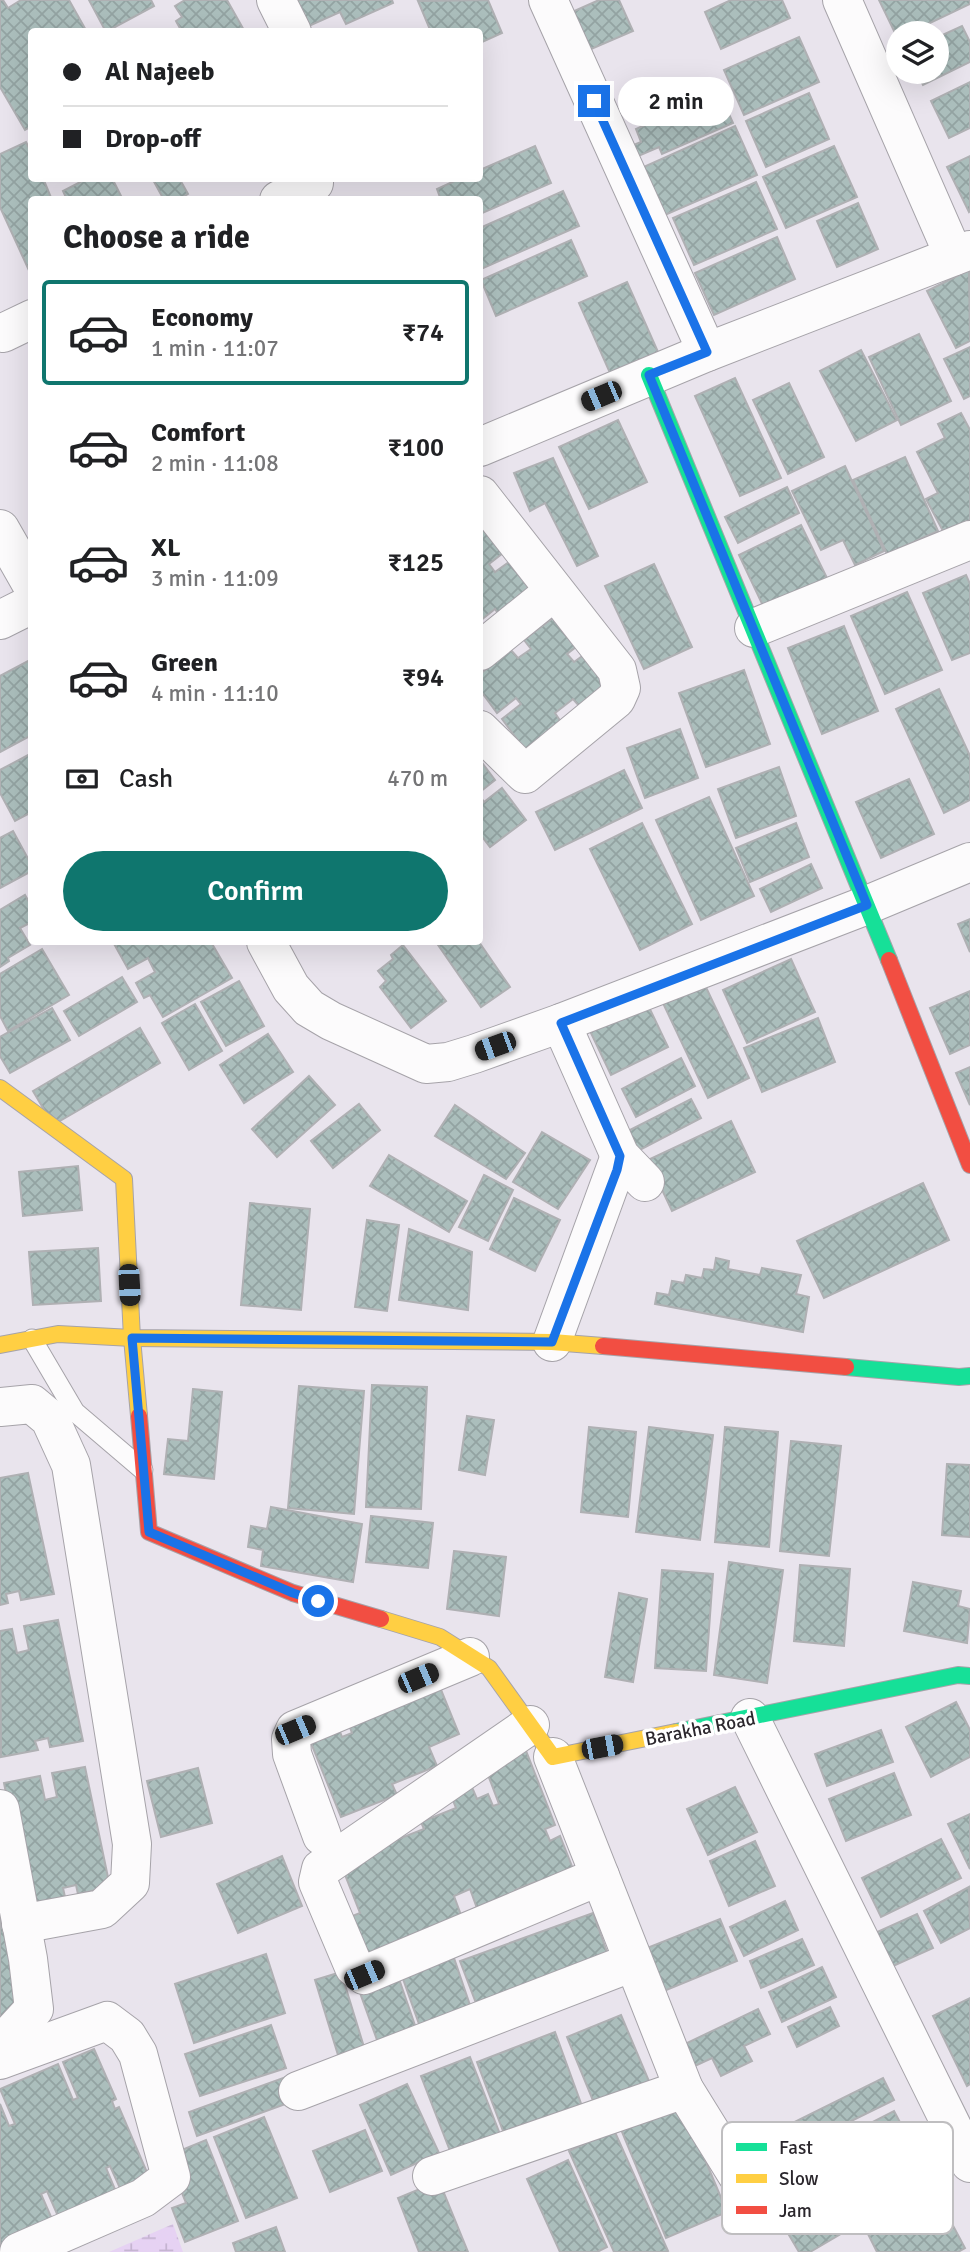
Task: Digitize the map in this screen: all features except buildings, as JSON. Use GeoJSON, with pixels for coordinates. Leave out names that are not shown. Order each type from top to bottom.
{"type":"FeatureCollection","features":[{"type":"Feature","properties":{"kind":"street"},"geometry":{"type":"LineString","coordinates":[[276,0],[290,28]]}},
{"type":"Feature","properties":{"kind":"street"},"geometry":{"type":"LineString","coordinates":[[548,0],[707,352]]}},
{"type":"Feature","properties":{"kind":"street"},"geometry":{"type":"LineString","coordinates":[[483,446],[649,375],[962,253],[842,0]]}},
{"type":"Feature","properties":{"kind":"street"},"geometry":{"type":"LineString","coordinates":[[290,196],[316,187]]}},
{"type":"Feature","properties":{"kind":"street"},"geometry":{"type":"LineString","coordinates":[[649,375],[867,905],[970,1164]]}},
{"type":"Feature","properties":{"kind":"street"},"geometry":{"type":"LineString","coordinates":[[483,499],[553,592],[617,670],[621,688],[616,699],[525,774],[483,733]]}},
{"type":"Feature","properties":{"kind":"street"},"geometry":{"type":"LineString","coordinates":[[0,530],[28,578]]}},
{"type":"Feature","properties":{"kind":"street"},"geometry":{"type":"LineString","coordinates":[[754,628],[970,540]]}},
{"type":"Feature","properties":{"kind":"street"},"geometry":{"type":"LineString","coordinates":[[483,649],[553,592]]}},
{"type":"Feature","properties":{"kind":"street"},"geometry":{"type":"LineString","coordinates":[[0,620],[28,606]]}},
{"type":"Feature","properties":{"kind":"street"},"geometry":{"type":"LineString","coordinates":[[268,945],[291,988],[309,1008],[331,1021],[426,1064],[448,1062],[561,1023],[867,905],[970,862]]}},
{"type":"Feature","properties":{"kind":"street"},"geometry":{"type":"LineString","coordinates":[[552,1342],[617,1170],[633,1169],[561,1023]]}},
{"type":"Feature","properties":{"kind":"street"},"geometry":{"type":"LineString","coordinates":[[0,1088],[124,1179],[132,1338],[149,1532],[293,1593],[440,1637],[489,1668],[553,1757],[684,2089],[722,2150]]}},
{"type":"Feature","properties":{"kind":"street"},"geometry":{"type":"LineString","coordinates":[[0,1345],[58,1334],[132,1338],[552,1342],[970,1376]]}},
{"type":"Feature","properties":{"kind":"street"},"geometry":{"type":"LineString","coordinates":[[0,1407],[32,1404],[50,1419],[71,1465],[132,1844],[130,1882],[102,1909],[21,1924]]}},
{"type":"Feature","properties":{"kind":"street"},"geometry":{"type":"LineString","coordinates":[[322,1836],[292,1754],[290,1739],[295,1730],[470,1657]]}},
{"type":"Feature","properties":{"kind":"street","name":"Barakha Road"},"geometry":{"type":"LineString","coordinates":[[553,1757],[958,1675],[970,1676]]}},
{"type":"Feature","properties":{"kind":"street"},"geometry":{"type":"LineString","coordinates":[[750,1718],[950,2122]]}},
{"type":"Feature","properties":{"kind":"street"},"geometry":{"type":"LineString","coordinates":[[530,1725],[321,1869],[318,1882],[354,1967],[364,1975],[600,1877]]}},
{"type":"Feature","properties":{"kind":"street"},"geometry":{"type":"LineString","coordinates":[[0,1809],[34,2010],[9,2036],[0,2038]]}},
{"type":"Feature","properties":{"kind":"street"},"geometry":{"type":"LineString","coordinates":[[298,2091],[633,1962]]}},
{"type":"Feature","properties":{"kind":"street"},"geometry":{"type":"LineString","coordinates":[[0,2060],[107,2021],[127,2036],[138,2054],[171,2177],[143,2198],[19,2252]]}},
{"type":"Feature","properties":{"kind":"street"},"geometry":{"type":"LineString","coordinates":[[432,2176],[684,2089]]}},
{"type":"Feature","properties":{"kind":"street"},"geometry":{"type":"LineString","coordinates":[[953,2129],[970,2163]]}},
{"type":"Feature","properties":{"kind":"lane"},"geometry":{"type":"LineString","coordinates":[[32,1339],[75,1412],[143,1470]]}},
{"type":"Feature","properties":{"kind":"green space"},"geometry":{"type":"Polygon","coordinates":[[[173,2224],[183,2252],[109,2252],[173,2224]]]}},
{"type":"Feature","properties":{"kind":"traffic: fast"},"geometry":{"type":"LineString","coordinates":[[649,375],[889,960]]}},
{"type":"Feature","properties":{"kind":"traffic: fast"},"geometry":{"type":"LineString","coordinates":[[846,1367],[970,1376]]}},
{"type":"Feature","properties":{"kind":"traffic: fast"},"geometry":{"type":"LineString","coordinates":[[676,1732],[958,1675],[970,1676]]}},
{"type":"Feature","properties":{"kind":"traffic: slow"},"geometry":{"type":"LineString","coordinates":[[0,1088],[124,1179],[139,1416]]}},
{"type":"Feature","properties":{"kind":"traffic: slow"},"geometry":{"type":"LineString","coordinates":[[0,1345],[58,1334],[132,1338],[552,1342],[603,1346]]}},
{"type":"Feature","properties":{"kind":"traffic: slow"},"geometry":{"type":"LineString","coordinates":[[381,1619],[440,1637],[489,1668],[553,1757],[676,1732]]}},
{"type":"Feature","properties":{"kind":"traffic: jam"},"geometry":{"type":"LineString","coordinates":[[889,960],[970,1165]]}},
{"type":"Feature","properties":{"kind":"traffic: jam"},"geometry":{"type":"LineString","coordinates":[[603,1346],[846,1367]]}},
{"type":"Feature","properties":{"kind":"traffic: jam"},"geometry":{"type":"LineString","coordinates":[[139,1416],[149,1532],[293,1593],[381,1619]]}},
{"type":"Feature","properties":{"kind":"route"},"geometry":{"type":"LineString","coordinates":[[318,1601],[149,1532],[132,1338],[552,1342],[620,1156],[561,1023],[867,905],[649,375],[707,352],[594,101]]}}]}
